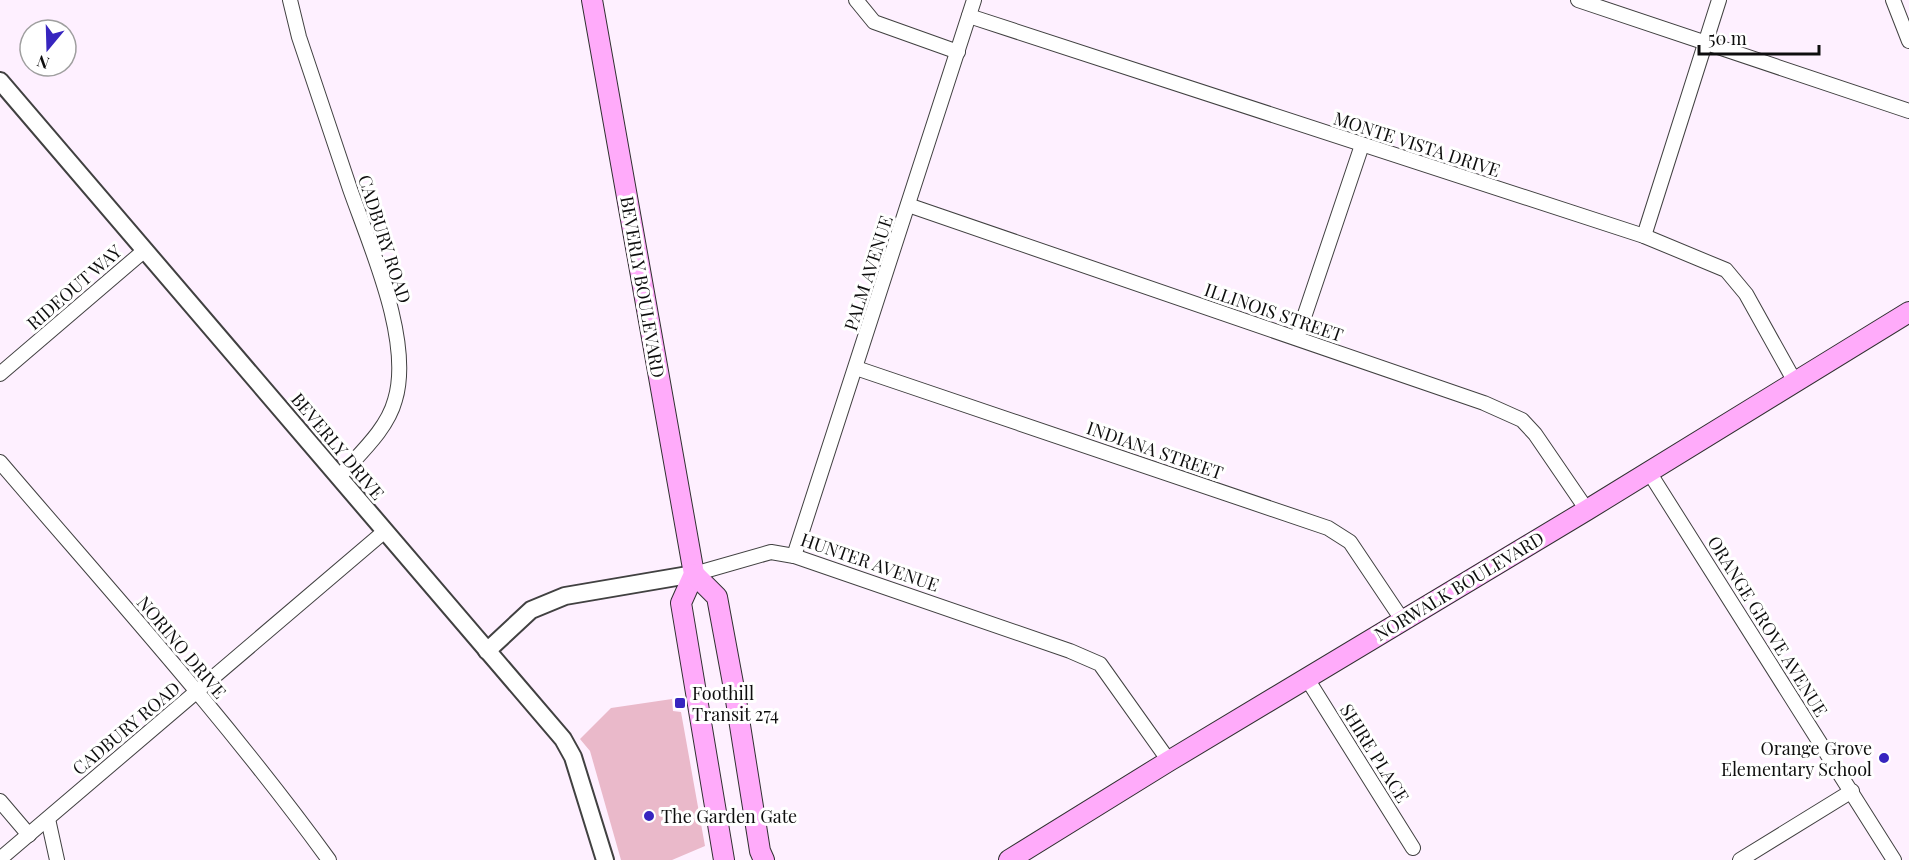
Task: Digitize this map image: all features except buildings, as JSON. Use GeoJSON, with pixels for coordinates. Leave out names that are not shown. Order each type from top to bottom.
{"type":"FeatureCollection","features":[{"type":"Feature","properties":{"kind":"main road","name":"BEVERLY BOULEVARD"},"geometry":{"type":"LineString","coordinates":[[592,0],[694,574]]}},
{"type":"Feature","properties":{"kind":"main road","name":"NORWALK BOULEVARD"},"geometry":{"type":"LineString","coordinates":[[1009,860],[1169,760],[1587,510],[1909,312]]}},
{"type":"Feature","properties":{"kind":"main road"},"geometry":{"type":"LineString","coordinates":[[723,860],[681,603],[694,574],[717,597],[760,851],[764,860]]}},
{"type":"Feature","properties":{"kind":"street","name":"CADBURY ROAD"},"geometry":{"type":"LineString","coordinates":[[290,0],[299,37],[379,272],[394,323],[399,351],[399,375],[395,402],[380,431],[339,477]]}},
{"type":"Feature","properties":{"kind":"street"},"geometry":{"type":"LineString","coordinates":[[856,0],[874,22],[958,52]]}},
{"type":"Feature","properties":{"kind":"street","name":"PALM AVENUE"},"geometry":{"type":"LineString","coordinates":[[794,556],[974,0]]}},
{"type":"Feature","properties":{"kind":"street"},"geometry":{"type":"LineString","coordinates":[[1578,0],[1909,111]]}},
{"type":"Feature","properties":{"kind":"street"},"geometry":{"type":"LineString","coordinates":[[1644,236],[1719,0]]}},
{"type":"Feature","properties":{"kind":"street"},"geometry":{"type":"LineString","coordinates":[[1893,0],[1909,41]]}},
{"type":"Feature","properties":{"kind":"street","name":"MONTE VISTA DRIVE"},"geometry":{"type":"LineString","coordinates":[[969,16],[1362,146],[1644,236],[1726,270],[1746,294],[1795,382]]}},
{"type":"Feature","properties":{"kind":"street","name":"BEVERLY DRIVE"},"geometry":{"type":"LineString","coordinates":[[0,81],[563,739],[573,757],[605,860]]}},
{"type":"Feature","properties":{"kind":"street"},"geometry":{"type":"LineString","coordinates":[[1297,339],[1362,146]]}},
{"type":"Feature","properties":{"kind":"street","name":"ILLINOIS STREET"},"geometry":{"type":"LineString","coordinates":[[908,206],[1484,403],[1522,420],[1535,434],[1587,510]]}},
{"type":"Feature","properties":{"kind":"street","name":"RIDEOUT WAY"},"geometry":{"type":"LineString","coordinates":[[0,374],[145,250]]}},
{"type":"Feature","properties":{"kind":"street","name":"INDIANA STREET"},"geometry":{"type":"LineString","coordinates":[[856,368],[1328,528],[1350,542],[1403,621]]}},
{"type":"Feature","properties":{"kind":"street","name":"NORINO DRIVE"},"geometry":{"type":"LineString","coordinates":[[0,462],[197,691],[278,790],[329,860]]}},
{"type":"Feature","properties":{"kind":"street","name":"ORANGE GROVE AVENUE"},"geometry":{"type":"LineString","coordinates":[[1649,472],[1894,860]]}},
{"type":"Feature","properties":{"kind":"street","name":"CADBURY ROAD"},"geometry":{"type":"LineString","coordinates":[[0,860],[385,531]]}},
{"type":"Feature","properties":{"kind":"street","name":"HUNTER AVENUE"},"geometry":{"type":"LineString","coordinates":[[487,651],[531,610],[565,596],[694,574],[771,552],[794,556],[1070,651],[1100,664],[1169,760]]}},
{"type":"Feature","properties":{"kind":"street","name":"SHIRE PLACE"},"geometry":{"type":"LineString","coordinates":[[1306,677],[1413,848]]}},
{"type":"Feature","properties":{"kind":"street"},"geometry":{"type":"LineString","coordinates":[[1740,860],[1852,791]]}},
{"type":"Feature","properties":{"kind":"street"},"geometry":{"type":"LineString","coordinates":[[0,801],[29,835]]}},
{"type":"Feature","properties":{"kind":"street"},"geometry":{"type":"LineString","coordinates":[[48,819],[57,860]]}},
{"type":"Feature","properties":{"kind":"shaded area"},"geometry":{"type":"Polygon","coordinates":[[[672,699],[673,711],[681,712],[705,846],[672,860],[621,860],[590,751],[580,739],[611,708],[672,699]]]}},
{"type":"Feature","properties":{"kind":"place","name":"Foothill Transit 274"},"geometry":{"type":"Point","coordinates":[680,703]}},
{"type":"Feature","properties":{"kind":"place","name":"Orange Grove Elementary School"},"geometry":{"type":"Point","coordinates":[1884,758]}},
{"type":"Feature","properties":{"kind":"place","name":"The Garden Gate"},"geometry":{"type":"Point","coordinates":[649,816]}}]}
